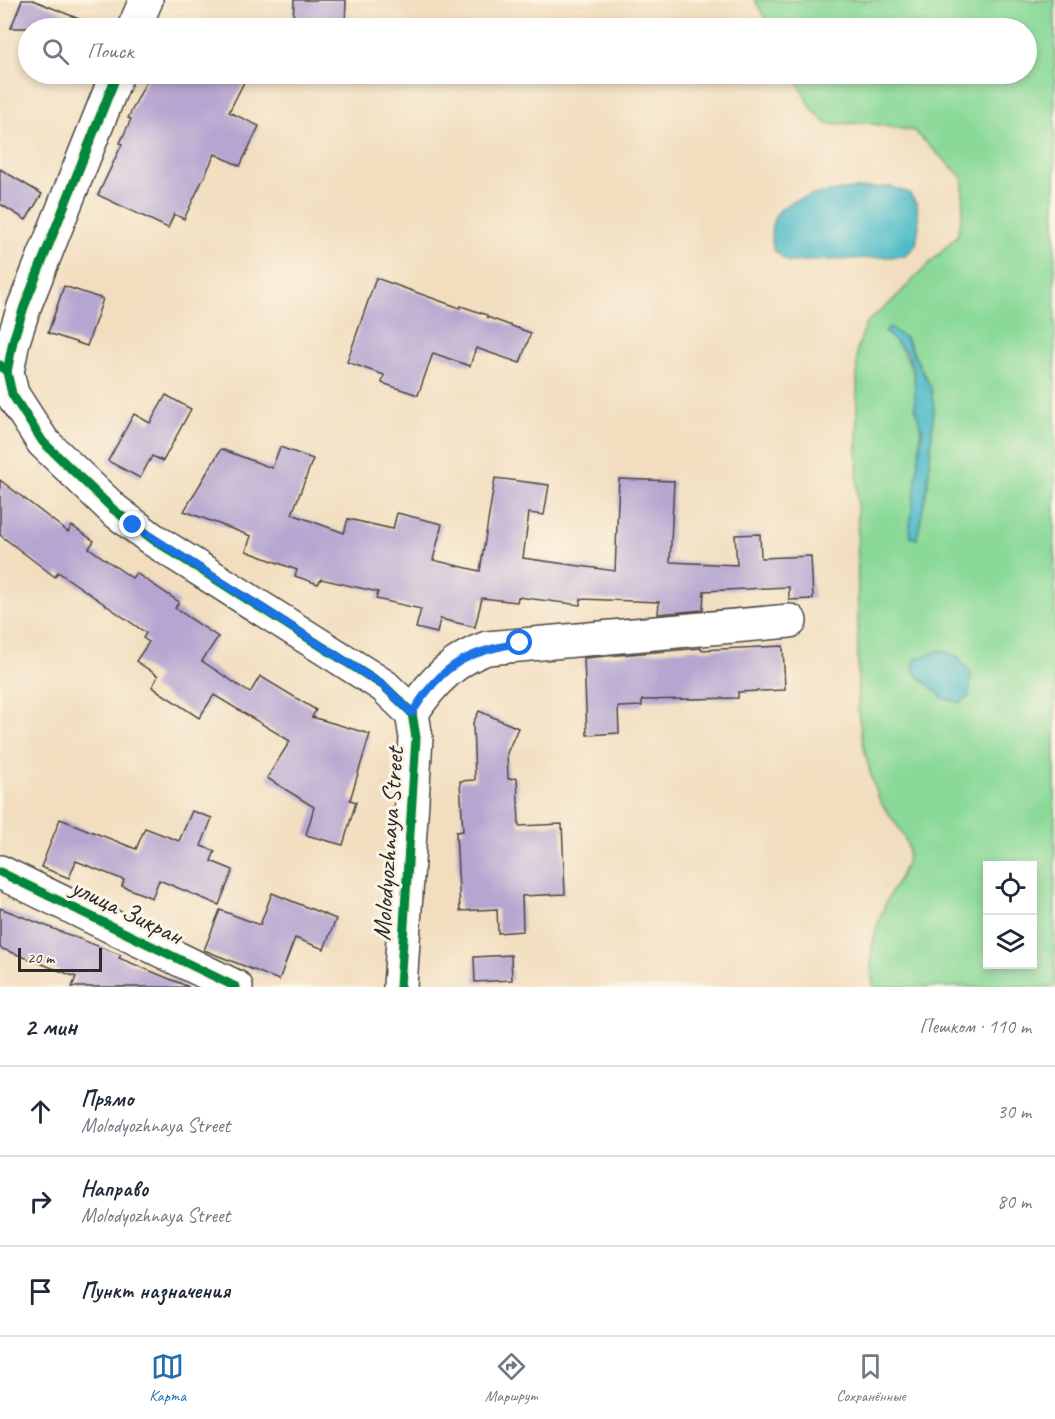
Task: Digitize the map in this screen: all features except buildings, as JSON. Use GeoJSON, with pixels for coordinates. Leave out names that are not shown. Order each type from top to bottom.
{"type":"FeatureCollection","features":[{"type":"Feature","properties":{"kind":"street"},"geometry":{"type":"LineString","coordinates":[[138,18],[146,0]]}},
{"type":"Feature","properties":{"kind":"street"},"geometry":{"type":"LineString","coordinates":[[3,369],[24,308],[113,84]]}},
{"type":"Feature","properties":{"kind":"street","name":"Molodyozhnaya Street"},"geometry":{"type":"LineString","coordinates":[[3,369],[12,394],[43,442],[114,510],[152,539],[384,686],[412,713],[416,738],[400,987]]}},
{"type":"Feature","properties":{"kind":"street","name":"Molodyozhnaya Street"},"geometry":{"type":"LineString","coordinates":[[412,713],[419,701],[454,664],[487,648],[790,621]]}},
{"type":"Feature","properties":{"kind":"street","name":"улица Зикран"},"geometry":{"type":"LineString","coordinates":[[0,872],[236,987]]}},
{"type":"Feature","properties":{"kind":"green space"},"geometry":{"type":"Polygon","coordinates":[[[755,0],[1055,0],[1055,987],[874,987],[871,964],[874,939],[881,915],[904,868],[908,852],[904,837],[881,803],[874,786],[865,754],[858,711],[857,350],[866,323],[890,303],[957,236],[963,210],[963,178],[914,131],[867,123],[827,124],[812,109],[798,84],[1037,84],[1037,18],[765,18],[755,0]],[[886,332],[903,351],[913,373],[919,398],[919,451],[910,527],[928,483],[934,409],[931,388],[906,338],[886,332]]]}},
{"type":"Feature","properties":{"kind":"water"},"geometry":{"type":"Polygon","coordinates":[[[891,187],[909,193],[917,204],[919,225],[916,245],[905,256],[788,262],[774,250],[773,223],[777,214],[786,206],[813,195],[891,187]]]}},
{"type":"Feature","properties":{"kind":"water"},"geometry":{"type":"Polygon","coordinates":[[[889,327],[905,338],[931,388],[934,409],[928,483],[917,539],[911,537],[910,527],[922,431],[915,408],[914,371],[906,352],[885,332],[889,327]]]}},
{"type":"Feature","properties":{"kind":"water"},"geometry":{"type":"Polygon","coordinates":[[[940,650],[957,656],[971,673],[969,697],[959,703],[943,698],[913,671],[915,659],[940,650]]]}},
{"type":"Feature","properties":{"kind":"cycle path"},"geometry":{"type":"LineString","coordinates":[[7,372],[13,341],[24,307],[113,84]]}},
{"type":"Feature","properties":{"kind":"cycle path"},"geometry":{"type":"LineString","coordinates":[[0,365],[7,372],[12,394],[43,442],[114,510],[152,539],[384,686],[412,713],[416,738],[400,987]]}},
{"type":"Feature","properties":{"kind":"cycle path"},"geometry":{"type":"LineString","coordinates":[[0,872],[236,987]]}},
{"type":"Feature","properties":{"kind":"route"},"geometry":{"type":"LineString","coordinates":[[133,525],[384,686],[401,699],[412,713],[436,681],[454,664],[471,653],[520,643]]}}]}
